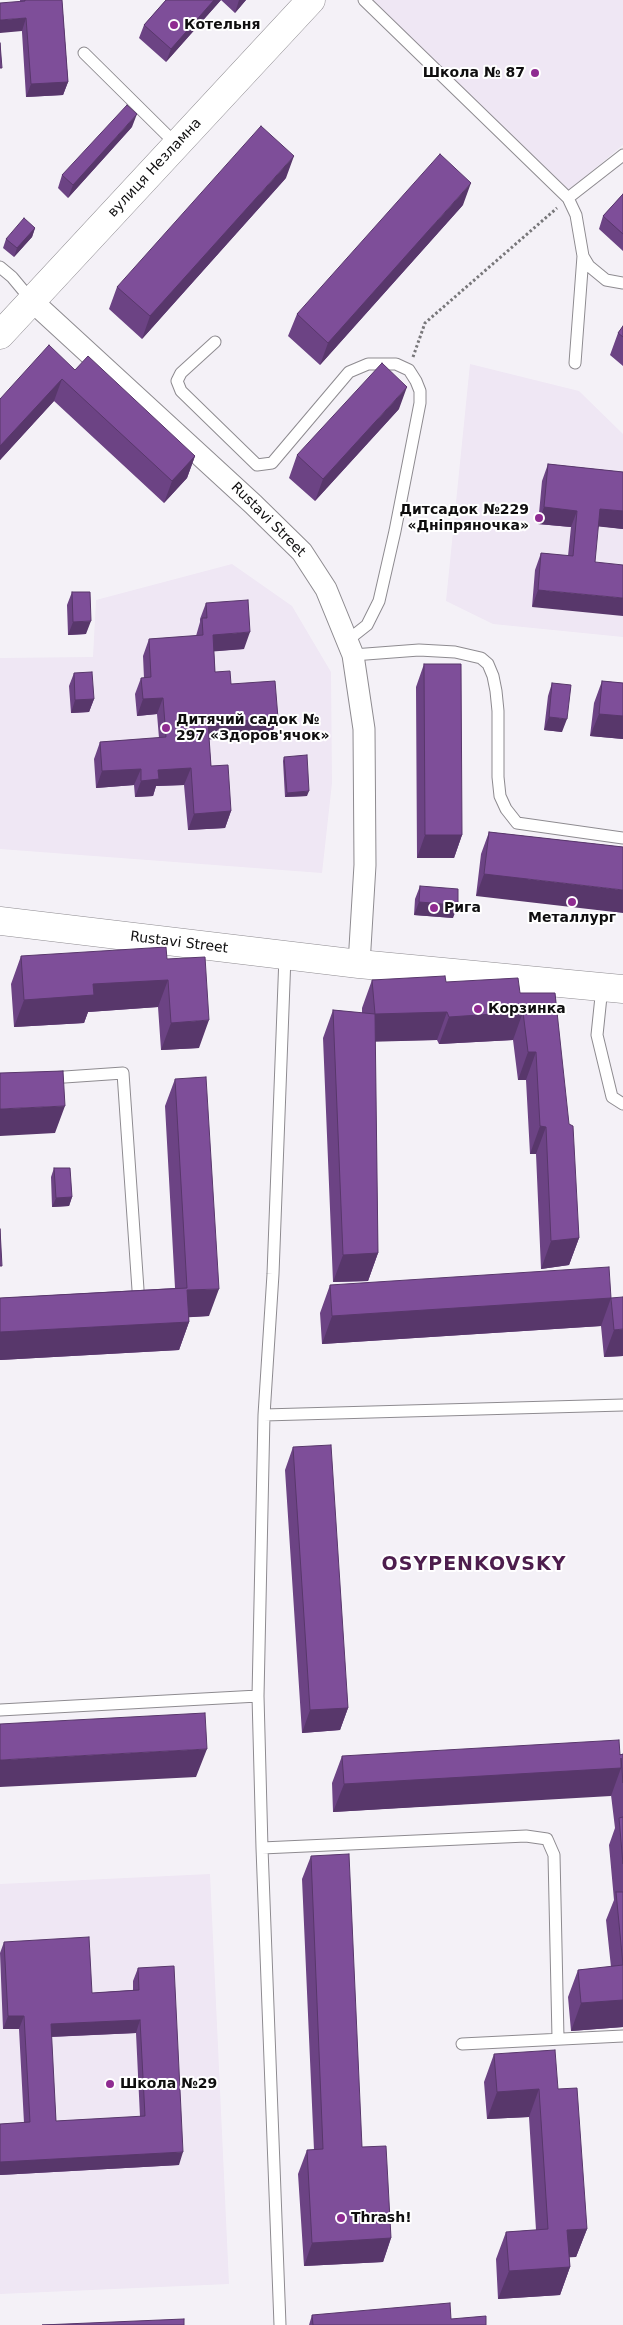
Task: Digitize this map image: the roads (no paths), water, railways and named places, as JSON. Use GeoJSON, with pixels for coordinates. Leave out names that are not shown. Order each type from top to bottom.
{"type":"FeatureCollection","features":[{"type":"Feature","properties":{"kind":"street","name":"вулиця Незламна"},"geometry":{"type":"LineString","coordinates":[[0,336],[310,0]]}},
{"type":"Feature","properties":{"kind":"street","name":"Rustavi Street"},"geometry":{"type":"LineString","coordinates":[[32,301],[216,468],[302,552],[326,589],[351,648],[364,729],[365,865],[359,964]]}},
{"type":"Feature","properties":{"kind":"street","name":"Rustavi Street"},"geometry":{"type":"LineString","coordinates":[[0,921],[285,956],[613,988]]}},
{"type":"Feature","properties":{"kind":"lane"},"geometry":{"type":"LineString","coordinates":[[364,0],[568,198],[576,215],[583,256],[575,363]]}},
{"type":"Feature","properties":{"kind":"lane"},"geometry":{"type":"LineString","coordinates":[[84,53],[177,145]]}},
{"type":"Feature","properties":{"kind":"lane"},"geometry":{"type":"LineString","coordinates":[[568,198],[623,155]]}},
{"type":"Feature","properties":{"kind":"lane"},"geometry":{"type":"LineString","coordinates":[[583,256],[589,266],[606,280],[623,283]]}},
{"type":"Feature","properties":{"kind":"lane"},"geometry":{"type":"LineString","coordinates":[[0,266],[32,301]]}},
{"type":"Feature","properties":{"kind":"lane"},"geometry":{"type":"LineString","coordinates":[[215,342],[181,373],[177,381],[181,391],[257,464],[272,463],[349,372],[368,364],[396,364],[409,370],[416,381],[420,391],[420,403],[395,531],[378,601],[367,625],[351,648]]}},
{"type":"Feature","properties":{"kind":"lane"},"geometry":{"type":"LineString","coordinates":[[351,648],[455,652],[481,658],[488,664],[496,691],[498,711],[498,777],[500,796],[506,809],[517,822],[623,838]]}},
{"type":"Feature","properties":{"kind":"lane"},"geometry":{"type":"LineString","coordinates":[[280,2325],[258,1696],[264,1415],[273,1274],[285,956]]}},
{"type":"Feature","properties":{"kind":"lane"},"geometry":{"type":"LineString","coordinates":[[613,988],[596,1035],[612,1097],[623,1104]]}},
{"type":"Feature","properties":{"kind":"lane"},"geometry":{"type":"LineString","coordinates":[[38,1079],[123,1073],[140,1304],[130,1305]]}},
{"type":"Feature","properties":{"kind":"lane"},"geometry":{"type":"LineString","coordinates":[[264,1415],[623,1405]]}},
{"type":"Feature","properties":{"kind":"lane"},"geometry":{"type":"LineString","coordinates":[[0,1710],[258,1696]]}},
{"type":"Feature","properties":{"kind":"lane"},"geometry":{"type":"LineString","coordinates":[[262,1848],[526,1836],[547,1839],[554,1855],[558,2038]]}},
{"type":"Feature","properties":{"kind":"lane"},"geometry":{"type":"LineString","coordinates":[[462,2044],[623,2036]]}},
{"type":"Feature","properties":{"kind":"place","name":"Котельня"},"geometry":{"type":"Point","coordinates":[174,25]}},
{"type":"Feature","properties":{"kind":"place","name":"Школа № 87"},"geometry":{"type":"Point","coordinates":[535,73]}},
{"type":"Feature","properties":{"kind":"place","name":"Дитсадок №229 «Дніпряночка»"},"geometry":{"type":"Point","coordinates":[539,518]}},
{"type":"Feature","properties":{"kind":"place","name":"Дитячий садок № 297 «Здоров'ячок»"},"geometry":{"type":"Point","coordinates":[166,728]}},
{"type":"Feature","properties":{"kind":"place","name":"Металлург"},"geometry":{"type":"Point","coordinates":[572,902]}},
{"type":"Feature","properties":{"kind":"place","name":"Рига"},"geometry":{"type":"Point","coordinates":[434,908]}},
{"type":"Feature","properties":{"kind":"place","name":"Корзинка"},"geometry":{"type":"Point","coordinates":[478,1009]}},
{"type":"Feature","properties":{"kind":"place","name":"Школа №29"},"geometry":{"type":"Point","coordinates":[110,2084]}},
{"type":"Feature","properties":{"kind":"place","name":"Thrash!"},"geometry":{"type":"Point","coordinates":[341,2218]}},
{"type":"Feature","properties":{"kind":"district","name":"OSYPENKOVSKY"},"geometry":{"type":"Point","coordinates":[474,1565]}}]}
